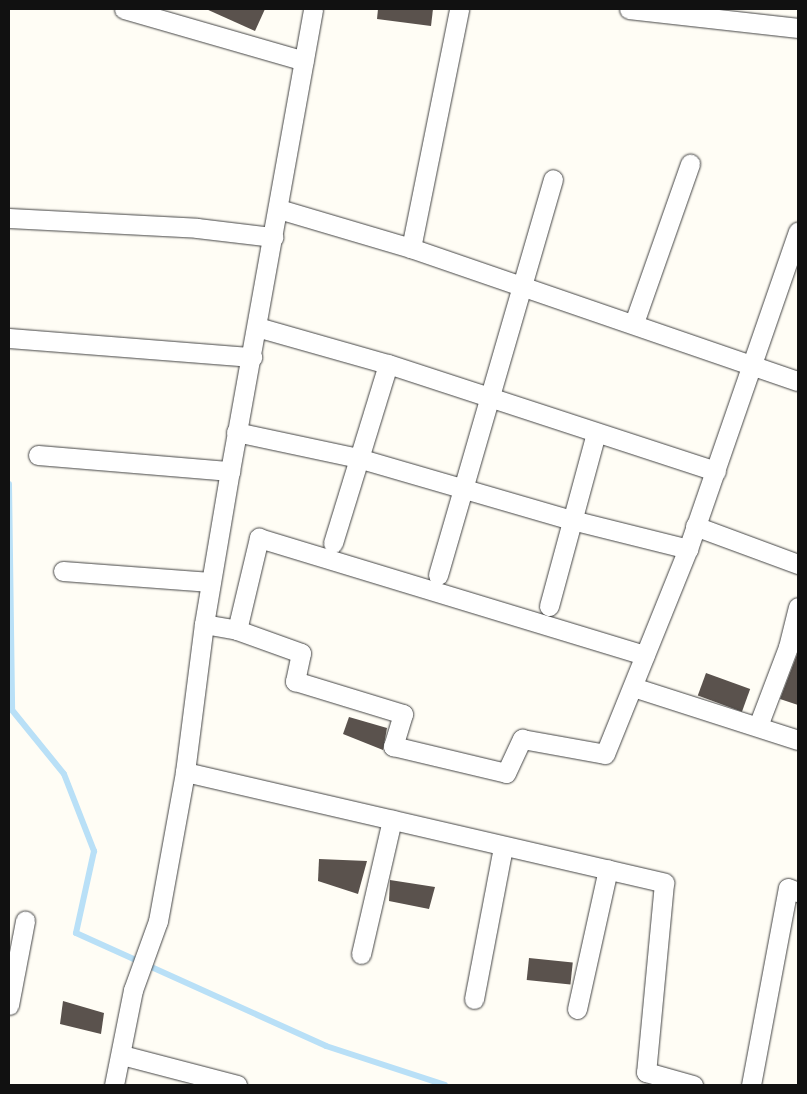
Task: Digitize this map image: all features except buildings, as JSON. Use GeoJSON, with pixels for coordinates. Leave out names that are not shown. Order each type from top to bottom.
{"type":"FeatureCollection","features":[{"type":"Feature","properties":{"kind":"street"},"geometry":{"type":"LineString","coordinates":[[124,9],[304,61]]}},
{"type":"Feature","properties":{"kind":"street"},"geometry":{"type":"LineString","coordinates":[[114,1085],[122,1055],[133,990],[158,920],[185,772],[204,624],[236,432],[252,357],[313,9]]}},
{"type":"Feature","properties":{"kind":"street"},"geometry":{"type":"LineString","coordinates":[[411,248],[459,9]]}},
{"type":"Feature","properties":{"kind":"street"},"geometry":{"type":"LineString","coordinates":[[629,9],[798,28]]}},
{"type":"Feature","properties":{"kind":"street"},"geometry":{"type":"LineString","coordinates":[[634,323],[690,164]]}},
{"type":"Feature","properties":{"kind":"street"},"geometry":{"type":"LineString","coordinates":[[438,575],[524,290],[553,179]]}},
{"type":"Feature","properties":{"kind":"street"},"geometry":{"type":"LineString","coordinates":[[279,208],[411,248],[524,290],[634,323],[798,381]]}},
{"type":"Feature","properties":{"kind":"street"},"geometry":{"type":"LineString","coordinates":[[16,219],[197,228],[273,237]]}},
{"type":"Feature","properties":{"kind":"street"},"geometry":{"type":"LineString","coordinates":[[204,624],[237,630],[300,654],[295,681],[403,714],[392,746],[506,773],[522,739],[605,754],[688,548],[798,231]]}},
{"type":"Feature","properties":{"kind":"street"},"geometry":{"type":"LineString","coordinates":[[257,327],[388,364],[490,399],[716,471]]}},
{"type":"Feature","properties":{"kind":"street"},"geometry":{"type":"LineString","coordinates":[[9,338],[252,357]]}},
{"type":"Feature","properties":{"kind":"street"},"geometry":{"type":"LineString","coordinates":[[333,543],[388,364]]}},
{"type":"Feature","properties":{"kind":"street"},"geometry":{"type":"LineString","coordinates":[[236,432],[358,458],[572,520],[688,548]]}},
{"type":"Feature","properties":{"kind":"street"},"geometry":{"type":"LineString","coordinates":[[549,606],[596,433]]}},
{"type":"Feature","properties":{"kind":"street"},"geometry":{"type":"LineString","coordinates":[[38,455],[230,471]]}},
{"type":"Feature","properties":{"kind":"street"},"geometry":{"type":"LineString","coordinates":[[695,526],[798,564]]}},
{"type":"Feature","properties":{"kind":"street"},"geometry":{"type":"LineString","coordinates":[[237,630],[260,538],[645,655]]}},
{"type":"Feature","properties":{"kind":"street"},"geometry":{"type":"LineString","coordinates":[[63,571],[211,582]]}},
{"type":"Feature","properties":{"kind":"street"},"geometry":{"type":"LineString","coordinates":[[758,726],[798,607]]}},
{"type":"Feature","properties":{"kind":"street"},"geometry":{"type":"LineString","coordinates":[[633,687],[798,740]]}},
{"type":"Feature","properties":{"kind":"street"},"geometry":{"type":"LineString","coordinates":[[185,772],[502,847],[608,869],[664,883],[646,1072],[693,1085]]}},
{"type":"Feature","properties":{"kind":"street"},"geometry":{"type":"LineString","coordinates":[[361,954],[392,820]]}},
{"type":"Feature","properties":{"kind":"street"},"geometry":{"type":"LineString","coordinates":[[474,999],[502,847]]}},
{"type":"Feature","properties":{"kind":"street"},"geometry":{"type":"LineString","coordinates":[[577,1008],[608,869]]}},
{"type":"Feature","properties":{"kind":"street"},"geometry":{"type":"LineString","coordinates":[[751,1085],[788,888],[798,892]]}},
{"type":"Feature","properties":{"kind":"street"},"geometry":{"type":"LineString","coordinates":[[9,1005],[25,922]]}},
{"type":"Feature","properties":{"kind":"street"},"geometry":{"type":"LineString","coordinates":[[122,1055],[237,1085]]}},
{"type":"Feature","properties":{"kind":"waterway"},"geometry":{"type":"LineString","coordinates":[[9,484],[12,710],[64,774],[94,851],[76,933],[326,1046],[445,1085]]}}]}
